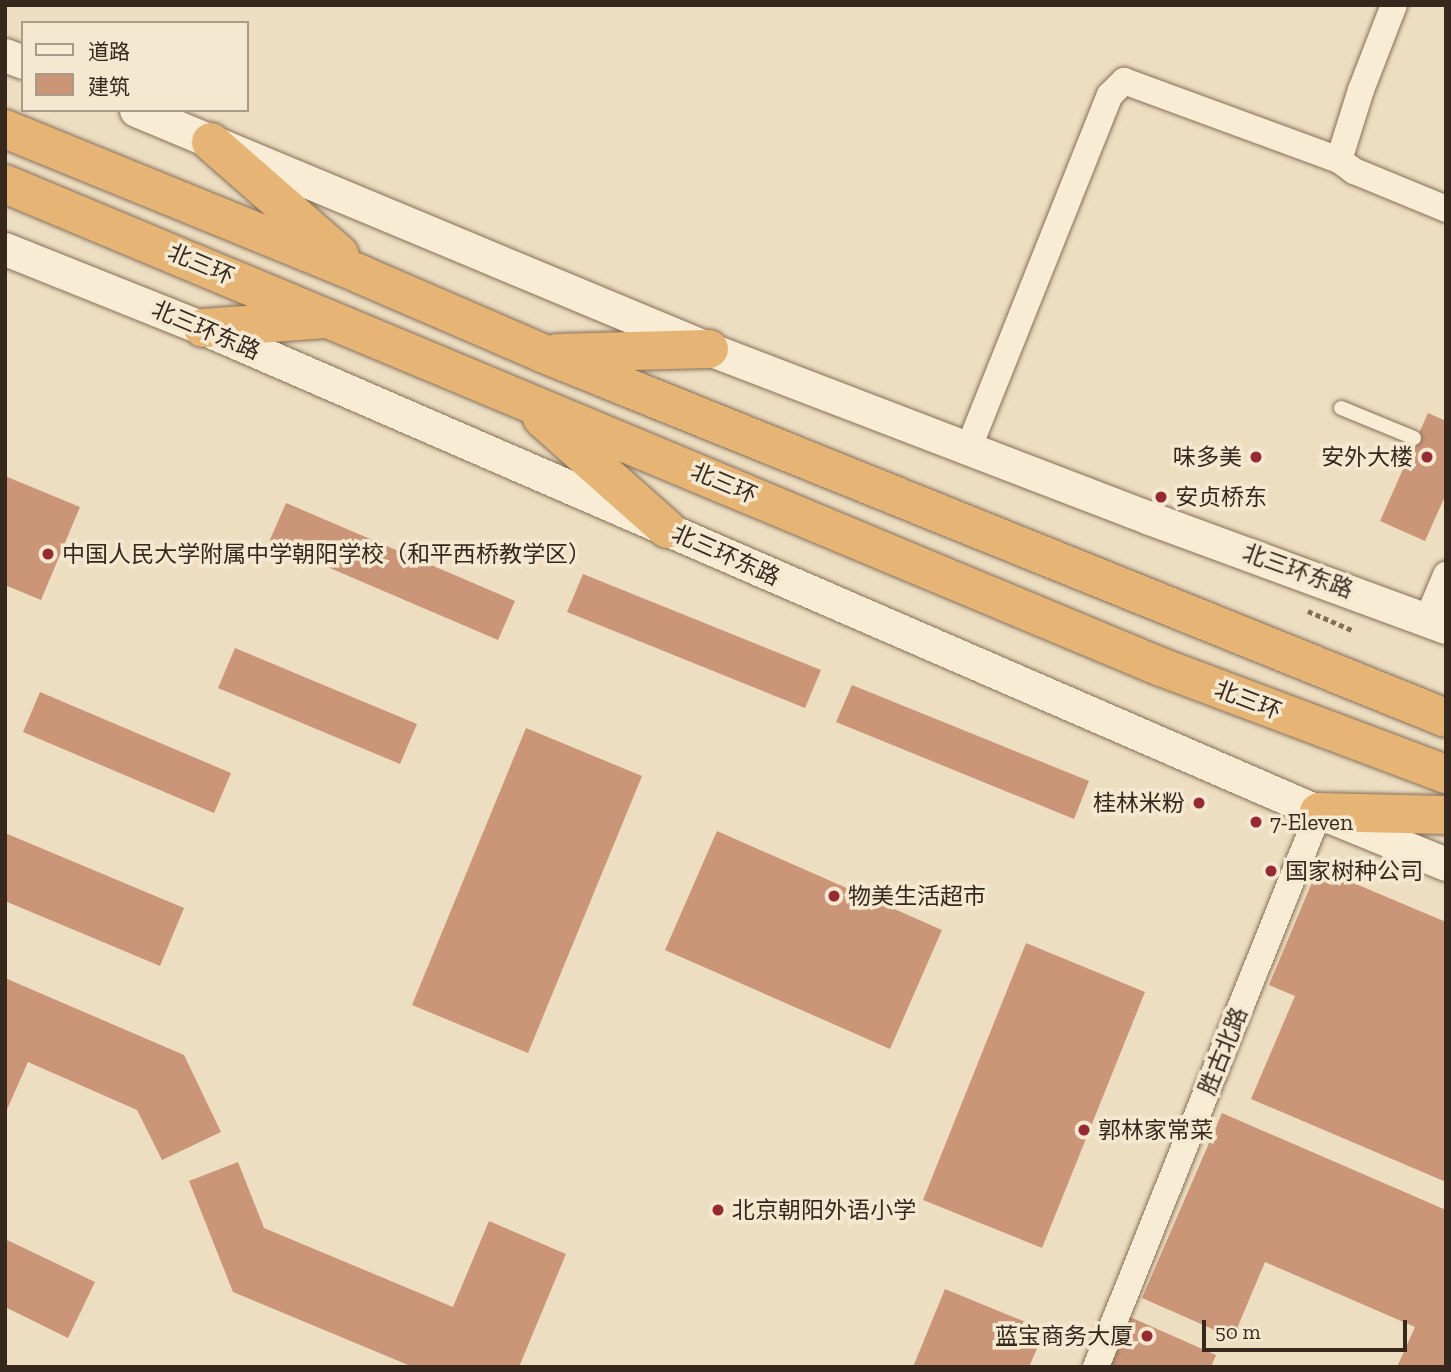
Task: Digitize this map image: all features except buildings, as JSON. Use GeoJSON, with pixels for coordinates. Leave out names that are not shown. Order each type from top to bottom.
{"type":"FeatureCollection","features":[{"type":"Feature","properties":{"kind":"highway"},"geometry":{"type":"LineString","coordinates":[[5,129],[362,275],[542,353],[1446,718]]}},
{"type":"Feature","properties":{"kind":"highway"},"geometry":{"type":"LineString","coordinates":[[211,142],[362,275]]}},
{"type":"Feature","properties":{"kind":"highway","name":"北三环"},"geometry":{"type":"LineString","coordinates":[[5,184],[332,318],[1161,667],[1446,774]]}},
{"type":"Feature","properties":{"kind":"highway"},"geometry":{"type":"LineString","coordinates":[[203,328],[332,318]]}},
{"type":"Feature","properties":{"kind":"highway"},"geometry":{"type":"LineString","coordinates":[[542,353],[709,349]]}},
{"type":"Feature","properties":{"kind":"highway"},"geometry":{"type":"LineString","coordinates":[[520,398],[667,529]]}},
{"type":"Feature","properties":{"kind":"highway"},"geometry":{"type":"LineString","coordinates":[[1319,812],[1446,815]]}},
{"type":"Feature","properties":{"kind":"street"},"geometry":{"type":"LineString","coordinates":[[1339,160],[1361,90],[1394,5]]}},
{"type":"Feature","properties":{"kind":"street"},"geometry":{"type":"LineString","coordinates":[[969,447],[1110,95],[1124,81],[1339,160],[1354,171],[1446,209]]}},
{"type":"Feature","properties":{"kind":"street","name":"北三环东路"},"geometry":{"type":"LineString","coordinates":[[141,112],[709,349],[1161,522],[1437,622]]}},
{"type":"Feature","properties":{"kind":"street","name":"北三环东路"},"geometry":{"type":"LineString","coordinates":[[7,249],[203,328],[1319,812],[1445,864]]}},
{"type":"Feature","properties":{"kind":"street"},"geometry":{"type":"LineString","coordinates":[[1437,622],[1446,575]]}},
{"type":"Feature","properties":{"kind":"street","name":"胜古北路"},"geometry":{"type":"LineString","coordinates":[[1097,1367],[1319,812]]}},
{"type":"Feature","properties":{"kind":"lane"},"geometry":{"type":"LineString","coordinates":[[1341,408],[1414,439]]}},
{"type":"Feature","properties":{"kind":"place","name":"味多美"},"geometry":{"type":"Point","coordinates":[1256,457]}},
{"type":"Feature","properties":{"kind":"place","name":"安外大楼"},"geometry":{"type":"Point","coordinates":[1427,457]}},
{"type":"Feature","properties":{"kind":"place","name":"安贞桥东"},"geometry":{"type":"Point","coordinates":[1161,497]}},
{"type":"Feature","properties":{"kind":"place","name":"中国人民大学附属中学朝阳学校（和平西桥教学区）"},"geometry":{"type":"Point","coordinates":[48,554]}},
{"type":"Feature","properties":{"kind":"place","name":"桂林米粉"},"geometry":{"type":"Point","coordinates":[1199,803]}},
{"type":"Feature","properties":{"kind":"place","name":"7-Eleven"},"geometry":{"type":"Point","coordinates":[1256,822]}},
{"type":"Feature","properties":{"kind":"place","name":"国家树种公司"},"geometry":{"type":"Point","coordinates":[1271,871]}},
{"type":"Feature","properties":{"kind":"place","name":"物美生活超市"},"geometry":{"type":"Point","coordinates":[834,896]}},
{"type":"Feature","properties":{"kind":"place","name":"郭林家常菜"},"geometry":{"type":"Point","coordinates":[1084,1130]}},
{"type":"Feature","properties":{"kind":"place","name":"北京朝阳外语小学"},"geometry":{"type":"Point","coordinates":[718,1210]}},
{"type":"Feature","properties":{"kind":"place","name":"蓝宝商务大厦"},"geometry":{"type":"Point","coordinates":[1147,1336]}}]}
